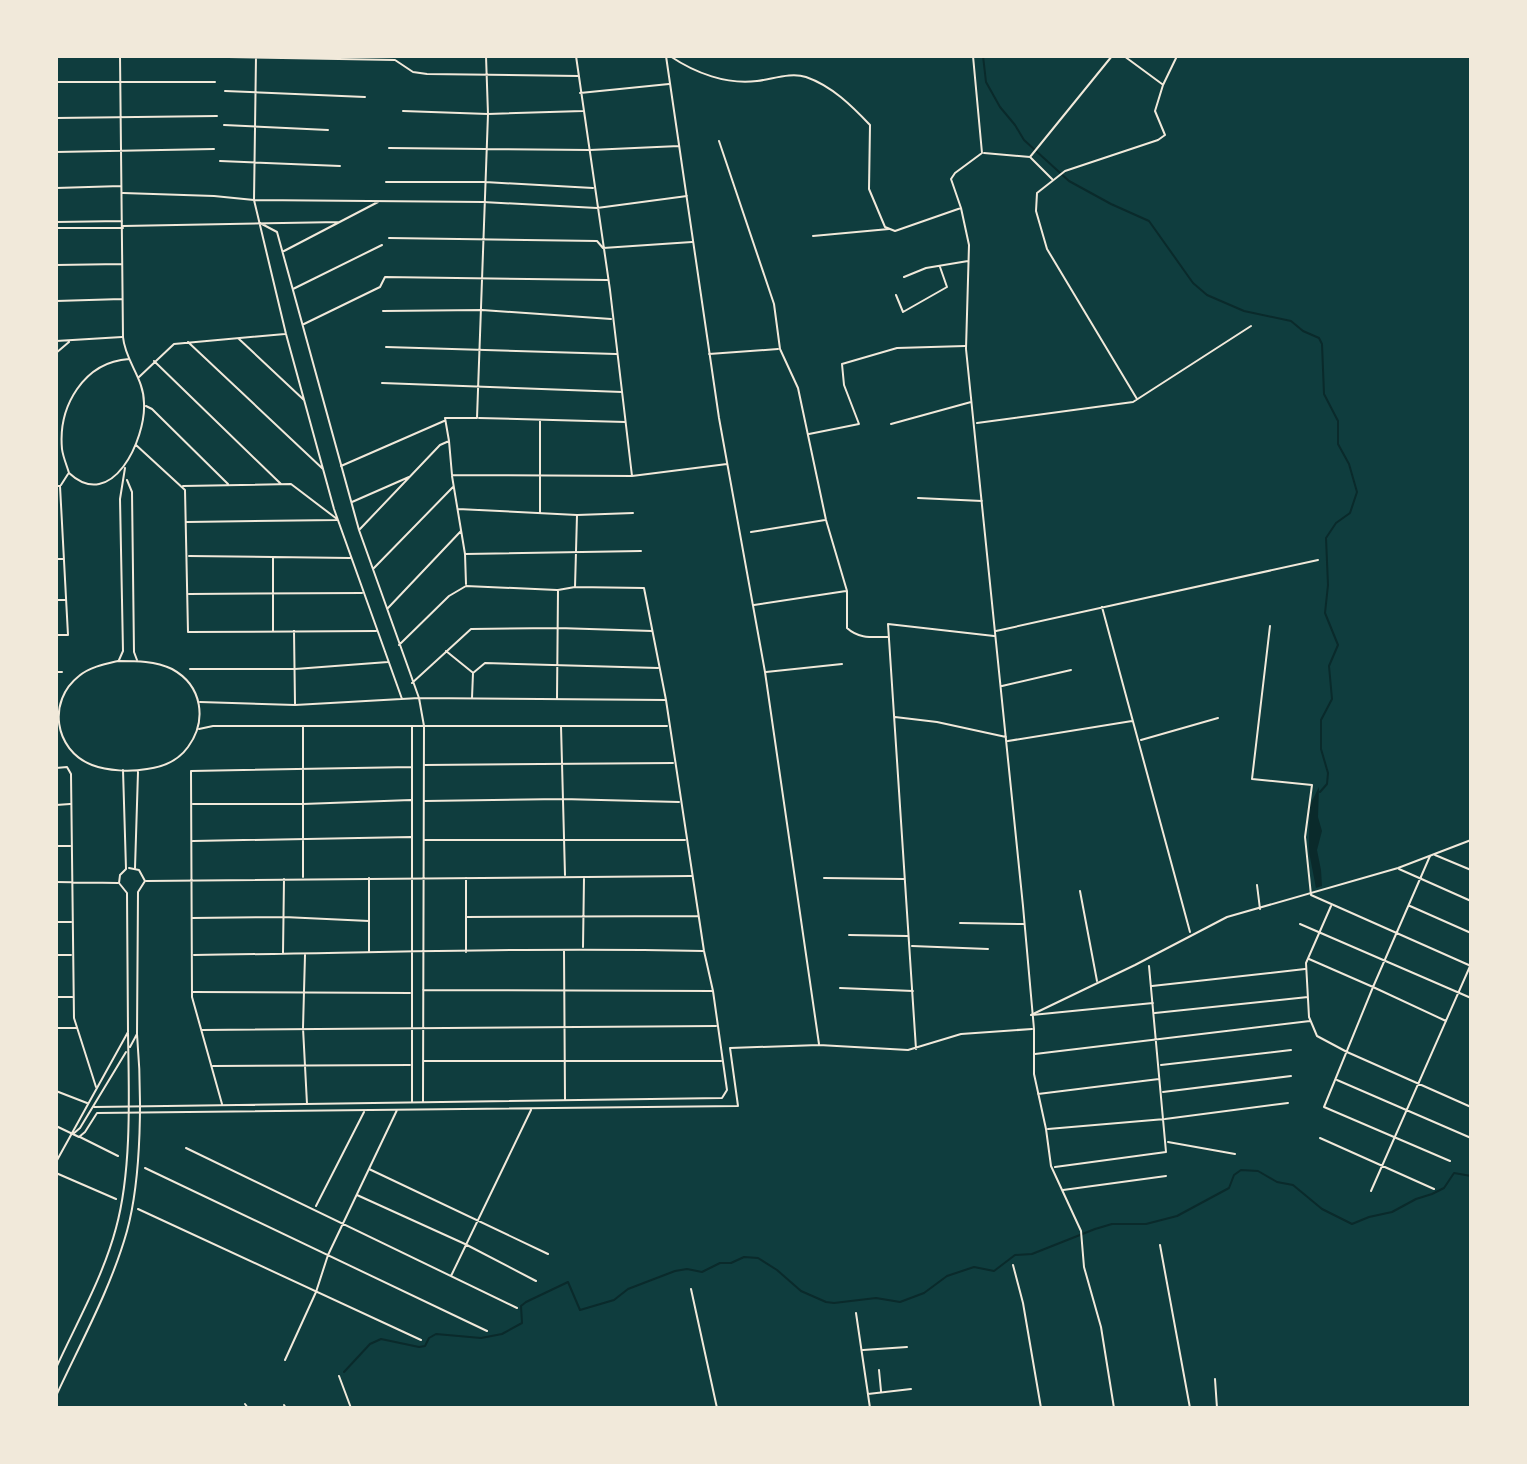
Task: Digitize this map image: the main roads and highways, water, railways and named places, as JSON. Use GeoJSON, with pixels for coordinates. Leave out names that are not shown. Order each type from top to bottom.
{"type":"FeatureCollection","features":[{"type":"Feature","properties":{"kind":"water"},"geometry":{"type":"Polygon","coordinates":[[[1319,787],[1318,817],[1322,831],[1317,850],[1322,886],[1316,888],[1309,835],[1310,805],[1319,787]]]}},
{"type":"Feature","properties":{"kind":"waterway"},"geometry":{"type":"LineString","coordinates":[[983,56],[986,82],[1000,107],[1024,140],[1069,181],[1149,221],[1193,283],[1207,295],[1244,311],[1291,321],[1319,338],[1322,344],[1324,394],[1338,421],[1338,444],[1349,464],[1357,492],[1350,513],[1336,523],[1326,538],[1328,585],[1325,613],[1338,645],[1329,666],[1332,699],[1321,720],[1321,749],[1328,773],[1327,784],[1320,792]]}},
{"type":"Feature","properties":{"kind":"waterway"},"geometry":{"type":"LineString","coordinates":[[344,1372],[370,1344],[381,1339],[419,1347],[425,1346],[429,1338],[436,1334],[481,1338],[502,1334],[522,1323],[521,1306],[526,1302],[568,1282],[580,1310],[614,1300],[628,1289],[675,1271],[687,1269],[702,1272],[720,1263],[731,1263],[744,1257],[758,1258],[801,1291],[826,1302],[876,1298],[900,1302],[924,1293],[947,1276],[974,1267],[994,1271],[1015,1255],[1032,1254],[1095,1229],[1112,1224],[1146,1224],[1177,1216],[1229,1188],[1234,1175],[1241,1170],[1258,1171],[1277,1182],[1293,1185],[1322,1209],[1352,1224],[1392,1212],[1432,1194],[1444,1188],[1454,1173],[1471,1176]]}}]}
